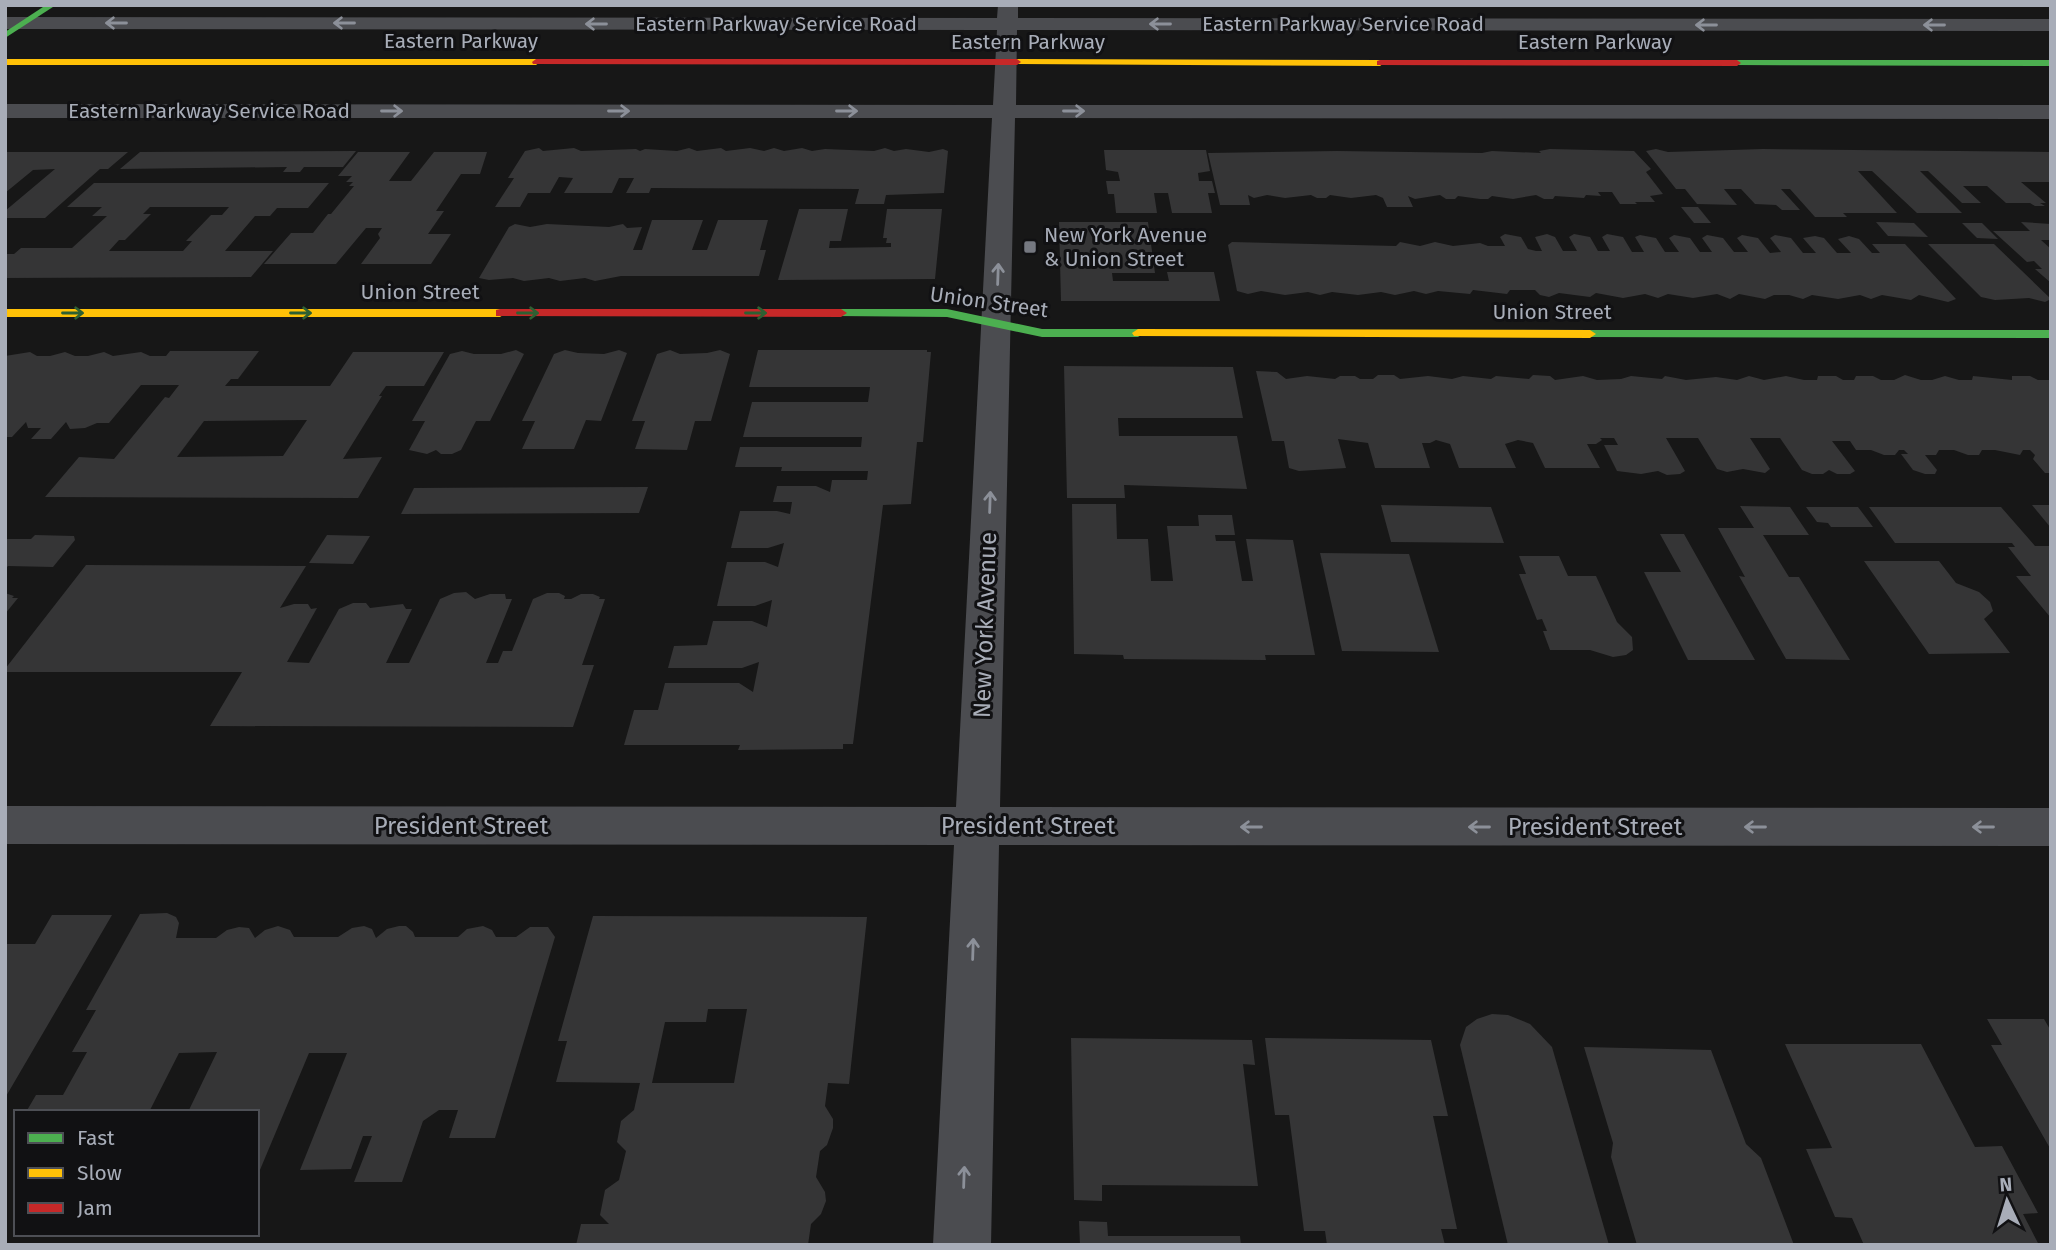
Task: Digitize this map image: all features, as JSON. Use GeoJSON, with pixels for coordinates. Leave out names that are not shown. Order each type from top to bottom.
{"type":"FeatureCollection","features":[{"type":"Feature","properties":{"kind":"main road"},"geometry":{"type":"LineString","coordinates":[[5,36],[15,23],[52,5]]}},
{"type":"Feature","properties":{"kind":"main road","name":"Eastern Parkway"},"geometry":{"type":"LineString","coordinates":[[5,62],[2049,65]]}},
{"type":"Feature","properties":{"kind":"main road","name":"Union Street"},"geometry":{"type":"LineString","coordinates":[[5,313],[947,313],[1042,333],[2051,334]]}},
{"type":"Feature","properties":{"kind":"street"},"geometry":{"type":"LineString","coordinates":[[1963,5],[2049,65]]}},
{"type":"Feature","properties":{"kind":"street","name":"Eastern Parkway Service Road"},"geometry":{"type":"LineString","coordinates":[[15,23],[1007,15],[2051,25]]}},
{"type":"Feature","properties":{"kind":"street","name":"New York Avenue"},"geometry":{"type":"LineString","coordinates":[[962,1245],[1007,15]]}},
{"type":"Feature","properties":{"kind":"street","name":"Eastern Parkway Service Road"},"geometry":{"type":"LineString","coordinates":[[5,111],[2051,112]]}},
{"type":"Feature","properties":{"kind":"street","name":"President Street"},"geometry":{"type":"LineString","coordinates":[[5,825],[2051,827]]}},
{"type":"Feature","properties":{"kind":"building"},"geometry":{"type":"Polygon","coordinates":[[[539,148],[543,151],[574,148],[581,151],[677,151],[689,148],[697,151],[721,148],[726,151],[750,148],[764,151],[774,148],[784,151],[802,148],[812,151],[874,151],[885,148],[894,151],[948,151],[944,193],[886,195],[884,204],[855,204],[859,189],[651,188],[649,193],[626,193],[634,178],[619,178],[612,193],[564,193],[573,178],[559,177],[550,193],[528,193],[520,207],[495,207],[514,178],[508,178],[525,151],[539,148]]]}},
{"type":"Feature","properties":{"kind":"building"},"geometry":{"type":"Polygon","coordinates":[[[1656,149],[1668,152],[1763,149],[2051,152],[2051,182],[2021,182],[2046,203],[2040,203],[2045,206],[2006,203],[1987,186],[1963,186],[1981,203],[1962,203],[1928,171],[1920,171],[1962,213],[1917,213],[1872,171],[1858,171],[1897,213],[1843,213],[1847,217],[1815,217],[1790,189],[1781,189],[1800,210],[1782,210],[1776,205],[1755,204],[1741,189],[1724,189],[1737,205],[1697,204],[1685,189],[1676,189],[1646,151],[1656,149]]]}},
{"type":"Feature","properties":{"kind":"building"},"geometry":{"type":"Polygon","coordinates":[[[1104,150],[1206,150],[1210,171],[1198,173],[1199,181],[1212,181],[1215,193],[1208,193],[1212,213],[1172,213],[1168,193],[1154,193],[1157,213],[1116,213],[1114,194],[1108,194],[1106,181],[1120,181],[1118,172],[1106,170],[1104,150]]]}},
{"type":"Feature","properties":{"kind":"building"},"geometry":{"type":"Polygon","coordinates":[[[356,151],[343,167],[304,167],[300,172],[283,172],[287,167],[120,169],[140,152],[356,151]]]}},
{"type":"Feature","properties":{"kind":"building"},"geometry":{"type":"Polygon","coordinates":[[[1539,151],[1634,151],[1651,169],[1646,172],[1663,194],[1650,196],[1655,202],[1635,202],[1637,204],[1620,204],[1612,192],[1598,192],[1601,196],[1555,196],[1553,199],[1536,195],[1513,199],[1458,196],[1455,199],[1446,199],[1440,195],[1415,199],[1408,196],[1413,207],[1387,207],[1383,198],[1376,195],[1351,198],[1330,195],[1317,198],[1311,195],[1285,198],[1267,195],[1254,198],[1248,195],[1250,205],[1220,205],[1208,153],[1541,153],[1539,151]]]}},
{"type":"Feature","properties":{"kind":"building"},"geometry":{"type":"Polygon","coordinates":[[[5,152],[128,152],[108,169],[100,169],[45,218],[5,218],[5,211],[55,169],[33,170],[5,193],[5,152]]]}},
{"type":"Feature","properties":{"kind":"building"},"geometry":{"type":"Polygon","coordinates":[[[358,152],[410,152],[389,181],[411,181],[434,152],[487,152],[480,174],[461,174],[436,211],[444,211],[428,234],[451,234],[431,264],[361,264],[380,238],[378,234],[382,228],[366,228],[336,264],[264,264],[291,233],[313,233],[328,214],[331,214],[354,186],[349,186],[353,182],[346,182],[352,176],[338,176],[358,152]]]}},
{"type":"Feature","properties":{"kind":"building"},"geometry":{"type":"Polygon","coordinates":[[[94,183],[329,183],[308,208],[277,208],[270,216],[255,216],[225,251],[273,251],[251,277],[5,278],[5,254],[14,254],[21,248],[72,248],[107,216],[92,216],[102,207],[67,207],[94,183]],[[150,207],[143,214],[151,214],[125,240],[119,240],[109,251],[183,251],[192,241],[186,241],[211,215],[222,215],[229,207],[150,207]]]}},
{"type":"Feature","properties":{"kind":"building"},"geometry":{"type":"Polygon","coordinates":[[[1681,207],[1698,207],[1711,223],[1694,223],[1681,207]]]}},
{"type":"Feature","properties":{"kind":"building"},"geometry":{"type":"Polygon","coordinates":[[[799,209],[848,209],[841,241],[830,241],[829,248],[891,247],[891,243],[886,243],[887,238],[883,238],[887,209],[942,209],[935,279],[778,280],[799,209]]]}},
{"type":"Feature","properties":{"kind":"building"},"geometry":{"type":"Polygon","coordinates":[[[652,220],[703,220],[692,250],[707,250],[718,220],[768,220],[760,250],[766,250],[759,276],[621,276],[595,281],[585,278],[524,281],[513,278],[479,278],[509,227],[515,224],[530,227],[547,224],[609,227],[623,224],[627,228],[642,227],[633,250],[642,250],[652,220]]]}},
{"type":"Feature","properties":{"kind":"building"},"geometry":{"type":"Polygon","coordinates":[[[1059,222],[1148,222],[1155,273],[1112,273],[1113,281],[1169,281],[1167,272],[1214,272],[1220,301],[1061,301],[1059,222]]]}},
{"type":"Feature","properties":{"kind":"building"},"geometry":{"type":"Polygon","coordinates":[[[1876,222],[1914,223],[1928,237],[1888,236],[1876,222]]]}},
{"type":"Feature","properties":{"kind":"building"},"geometry":{"type":"Polygon","coordinates":[[[2021,222],[2051,224],[2051,240],[2041,240],[2051,249],[2051,283],[2035,269],[2042,269],[2034,261],[2027,262],[1993,231],[2030,231],[2021,222]]]}},
{"type":"Feature","properties":{"kind":"building"},"geometry":{"type":"Polygon","coordinates":[[[1962,223],[1982,223],[1998,239],[1977,238],[1962,223]]]}},
{"type":"Feature","properties":{"kind":"building"},"geometry":{"type":"Polygon","coordinates":[[[1505,234],[1521,237],[1528,249],[1536,251],[1542,251],[1535,237],[1547,234],[1555,237],[1563,251],[1577,251],[1569,237],[1574,234],[1590,237],[1598,251],[1610,251],[1602,237],[1607,234],[1623,237],[1632,252],[1644,252],[1635,237],[1640,235],[1656,238],[1665,252],[1679,252],[1669,238],[1674,235],[1690,238],[1700,252],[1712,252],[1702,238],[1707,235],[1723,238],[1734,252],[1748,252],[1737,238],[1742,235],[1758,238],[1770,253],[1781,252],[1770,238],[1775,235],[1791,238],[1803,253],[1816,253],[1803,238],[1815,236],[1824,238],[1837,253],[1851,253],[1838,239],[1849,236],[1859,239],[1872,253],[1880,253],[1872,244],[1905,244],[1956,299],[1948,302],[1919,295],[1911,300],[1882,295],[1871,299],[1860,295],[1838,299],[1812,295],[1803,299],[1774,295],[1765,299],[1739,294],[1730,299],[1717,294],[1693,298],[1668,294],[1658,298],[1645,294],[1623,298],[1596,293],[1590,297],[1559,293],[1549,297],[1540,295],[1535,290],[1510,290],[1507,294],[1473,290],[1470,294],[1438,291],[1426,294],[1414,291],[1395,295],[1381,292],[1358,295],[1332,292],[1320,295],[1308,292],[1285,295],[1261,291],[1248,294],[1237,291],[1228,245],[1232,242],[1396,246],[1400,242],[1420,246],[1435,242],[1453,246],[1480,243],[1505,246],[1500,237],[1505,234]]]}},
{"type":"Feature","properties":{"kind":"building"},"geometry":{"type":"Polygon","coordinates":[[[1928,244],[1994,244],[2051,299],[2045,302],[2029,298],[1995,300],[1981,297],[1928,244]]]}},
{"type":"Feature","properties":{"kind":"building"},"geometry":{"type":"Polygon","coordinates":[[[516,350],[524,354],[490,421],[476,421],[461,450],[452,454],[441,454],[436,450],[427,454],[409,450],[425,421],[412,421],[450,354],[462,351],[501,354],[516,350]]]}},
{"type":"Feature","properties":{"kind":"building"},"geometry":{"type":"Polygon","coordinates":[[[565,350],[604,354],[619,350],[627,353],[601,421],[586,420],[574,449],[522,449],[535,421],[522,421],[554,354],[565,350]]]}},
{"type":"Feature","properties":{"kind":"building"},"geometry":{"type":"Polygon","coordinates":[[[670,350],[680,354],[720,350],[730,354],[711,421],[695,421],[687,450],[635,449],[645,421],[632,421],[657,354],[670,350]]]}},
{"type":"Feature","properties":{"kind":"building"},"geometry":{"type":"Polygon","coordinates":[[[758,350],[931,352],[923,442],[917,442],[911,504],[883,505],[853,744],[843,744],[843,749],[738,750],[740,745],[624,745],[634,710],[658,710],[665,683],[739,683],[753,692],[759,662],[742,668],[668,668],[674,646],[707,645],[713,621],[752,621],[767,627],[772,600],[755,606],[717,606],[727,562],[765,562],[778,567],[784,543],[768,548],[731,548],[740,511],[777,511],[790,514],[792,502],[773,502],[777,486],[816,486],[830,492],[832,480],[867,480],[868,471],[781,471],[782,467],[735,467],[740,447],[861,447],[862,437],[743,437],[752,402],[868,402],[870,387],[749,387],[758,350]]]}},
{"type":"Feature","properties":{"kind":"building"},"geometry":{"type":"Polygon","coordinates":[[[170,351],[259,351],[238,379],[231,379],[225,386],[330,386],[353,352],[444,352],[424,386],[386,386],[379,396],[382,396],[343,459],[382,457],[358,498],[45,497],[79,457],[114,459],[165,397],[169,398],[179,385],[141,385],[109,423],[70,429],[66,422],[51,439],[31,439],[41,428],[28,428],[26,422],[12,437],[5,437],[5,356],[30,352],[37,356],[65,352],[75,356],[88,356],[104,352],[113,356],[141,352],[150,356],[166,356],[170,351]],[[307,420],[204,421],[177,457],[283,456],[307,420]]]}},
{"type":"Feature","properties":{"kind":"building"},"geometry":{"type":"Polygon","coordinates":[[[1064,366],[1233,367],[1243,418],[1118,418],[1119,436],[1237,436],[1247,489],[1124,485],[1125,498],[1067,498],[1064,366]]]}},
{"type":"Feature","properties":{"kind":"building"},"geometry":{"type":"Polygon","coordinates":[[[1256,371],[1277,372],[1286,379],[1307,376],[1335,379],[1340,376],[1355,376],[1360,379],[1373,379],[1378,375],[1394,375],[1400,379],[1428,376],[1452,379],[1463,376],[1491,379],[1496,376],[1529,379],[1533,375],[1550,376],[1555,380],[1583,376],[1597,380],[1631,376],[1662,379],[1665,376],[1686,380],[1716,377],[1737,380],[1749,376],[1764,380],[1786,376],[1817,380],[1818,376],[1836,376],[1843,380],[1854,380],[1856,376],[1873,376],[1881,380],[1894,380],[1905,375],[1921,380],[1945,376],[1972,380],[1973,376],[2012,380],[2012,376],[2030,376],[2038,380],[2051,380],[2051,473],[2045,473],[2033,459],[2035,455],[2030,450],[2023,450],[2020,455],[1982,450],[1979,455],[1968,455],[1954,450],[1939,450],[1936,455],[1925,455],[1937,470],[1935,474],[1925,474],[1913,470],[1901,454],[1908,454],[1904,450],[1899,450],[1895,455],[1884,455],[1871,450],[1856,450],[1850,441],[1832,441],[1855,471],[1850,474],[1837,474],[1829,470],[1823,474],[1812,474],[1802,470],[1780,438],[1750,438],[1770,469],[1765,473],[1743,469],[1727,472],[1717,469],[1698,438],[1666,438],[1685,471],[1680,474],[1617,471],[1604,445],[1618,445],[1614,438],[1600,438],[1602,440],[1596,444],[1587,444],[1600,468],[1545,468],[1533,443],[1518,440],[1505,444],[1516,468],[1459,468],[1450,444],[1436,440],[1422,443],[1430,468],[1375,468],[1368,443],[1338,439],[1346,468],[1299,471],[1289,468],[1284,441],[1272,441],[1256,371]]]}},
{"type":"Feature","properties":{"kind":"building"},"geometry":{"type":"Polygon","coordinates":[[[648,487],[639,513],[401,514],[414,488],[648,487]]]}},
{"type":"Feature","properties":{"kind":"building"},"geometry":{"type":"Polygon","coordinates":[[[1072,504],[1116,504],[1117,539],[1148,539],[1151,581],[1173,581],[1167,526],[1199,526],[1198,515],[1232,515],[1235,535],[1215,535],[1216,541],[1235,541],[1242,581],[1253,581],[1246,539],[1293,540],[1315,655],[1265,655],[1266,660],[1124,659],[1123,655],[1074,654],[1072,504]]]}},
{"type":"Feature","properties":{"kind":"building"},"geometry":{"type":"Polygon","coordinates":[[[1381,505],[1491,507],[1504,543],[1391,542],[1381,505]]]}},
{"type":"Feature","properties":{"kind":"building"},"geometry":{"type":"Polygon","coordinates":[[[2032,505],[2051,505],[2051,528],[2032,505]]]}},
{"type":"Feature","properties":{"kind":"building"},"geometry":{"type":"Polygon","coordinates":[[[1740,506],[1790,507],[1809,535],[1763,535],[1789,577],[1799,577],[1850,660],[1786,659],[1739,576],[1745,577],[1718,528],[1754,528],[1740,506]]]}},
{"type":"Feature","properties":{"kind":"building"},"geometry":{"type":"Polygon","coordinates":[[[1806,507],[1858,507],[1873,527],[1831,527],[1828,523],[1817,522],[1806,507]]]}},
{"type":"Feature","properties":{"kind":"building"},"geometry":{"type":"Polygon","coordinates":[[[1869,507],[2001,507],[2035,546],[2051,546],[2051,618],[2016,576],[2031,576],[2008,547],[2015,547],[2012,543],[1895,543],[1869,507]]]}},
{"type":"Feature","properties":{"kind":"building"},"geometry":{"type":"Polygon","coordinates":[[[1660,534],[1684,534],[1755,660],[1688,660],[1644,572],[1681,572],[1660,534]]]}},
{"type":"Feature","properties":{"kind":"building"},"geometry":{"type":"Polygon","coordinates":[[[35,535],[74,536],[75,540],[53,567],[8,566],[5,569],[5,539],[31,539],[35,535]]]}},
{"type":"Feature","properties":{"kind":"building"},"geometry":{"type":"Polygon","coordinates":[[[327,535],[370,536],[353,564],[309,563],[327,535]]]}},
{"type":"Feature","properties":{"kind":"building"},"geometry":{"type":"Polygon","coordinates":[[[1320,553],[1409,554],[1439,652],[1342,651],[1320,553]]]}},
{"type":"Feature","properties":{"kind":"building"},"geometry":{"type":"Polygon","coordinates":[[[1519,556],[1559,556],[1568,576],[1596,576],[1617,622],[1632,637],[1633,650],[1626,655],[1613,657],[1590,650],[1550,650],[1543,631],[1547,631],[1542,619],[1537,620],[1519,574],[1526,574],[1519,556]]]}},
{"type":"Feature","properties":{"kind":"building"},"geometry":{"type":"Polygon","coordinates":[[[1864,561],[1939,561],[1956,583],[1979,592],[1990,602],[1993,611],[1984,619],[2010,653],[1929,654],[1864,561]]]}},
{"type":"Feature","properties":{"kind":"building"},"geometry":{"type":"Polygon","coordinates":[[[86,565],[306,566],[280,608],[308,604],[311,609],[317,608],[287,662],[309,663],[339,609],[353,603],[366,603],[370,608],[403,604],[406,609],[412,609],[386,663],[409,663],[440,599],[454,593],[466,592],[475,599],[490,594],[505,594],[506,599],[512,599],[486,663],[498,663],[503,651],[512,651],[533,599],[547,593],[559,593],[565,596],[564,599],[593,594],[600,597],[599,599],[605,599],[582,665],[594,665],[573,727],[210,726],[242,672],[5,672],[86,565]]]}},
{"type":"Feature","properties":{"kind":"building"},"geometry":{"type":"Polygon","coordinates":[[[5,593],[14,596],[12,598],[18,598],[5,614],[5,593]]]}},
{"type":"Feature","properties":{"kind":"building"},"geometry":{"type":"Polygon","coordinates":[[[167,913],[176,917],[179,923],[176,938],[216,938],[227,930],[239,927],[249,928],[255,938],[265,930],[278,926],[290,930],[294,937],[338,937],[352,928],[364,926],[372,929],[376,938],[387,929],[399,926],[406,926],[415,937],[458,937],[467,929],[483,926],[492,930],[496,937],[516,937],[530,927],[548,927],[555,937],[495,1138],[449,1138],[458,1110],[439,1110],[423,1121],[402,1182],[354,1182],[372,1136],[363,1136],[351,1169],[300,1170],[347,1053],[309,1053],[259,1172],[259,1110],[189,1110],[217,1052],[179,1053],[150,1110],[27,1110],[36,1095],[63,1095],[87,1052],[72,1052],[96,1010],[86,1010],[140,914],[167,913]]]}},
{"type":"Feature","properties":{"kind":"building"},"geometry":{"type":"Polygon","coordinates":[[[52,915],[112,915],[5,1098],[5,944],[35,944],[52,915]]]}},
{"type":"Feature","properties":{"kind":"building"},"geometry":{"type":"Polygon","coordinates":[[[593,916],[867,917],[849,1084],[828,1083],[825,1106],[833,1119],[833,1128],[827,1145],[820,1151],[816,1177],[825,1192],[826,1201],[821,1214],[811,1224],[808,1245],[576,1245],[581,1224],[609,1224],[600,1215],[605,1190],[619,1180],[626,1151],[617,1142],[621,1121],[634,1110],[640,1083],[556,1082],[567,1041],[558,1041],[593,916]],[[708,1009],[706,1022],[665,1022],[652,1083],[734,1083],[747,1009],[708,1009]]]}},
{"type":"Feature","properties":{"kind":"building"},"geometry":{"type":"Polygon","coordinates":[[[1492,1014],[1508,1015],[1530,1024],[1552,1047],[1609,1245],[1508,1245],[1460,1045],[1466,1027],[1477,1019],[1492,1014]]]}},
{"type":"Feature","properties":{"kind":"building"},"geometry":{"type":"Polygon","coordinates":[[[1987,1019],[2044,1019],[2051,1031],[2051,1150],[1991,1045],[2002,1045],[1987,1019]]]}},
{"type":"Feature","properties":{"kind":"building"},"geometry":{"type":"Polygon","coordinates":[[[1071,1038],[1252,1040],[1255,1065],[1243,1064],[1258,1186],[1102,1185],[1102,1201],[1074,1200],[1071,1038]]]}},
{"type":"Feature","properties":{"kind":"building"},"geometry":{"type":"Polygon","coordinates":[[[1265,1038],[1431,1040],[1448,1116],[1433,1116],[1457,1229],[1441,1229],[1445,1245],[1327,1245],[1325,1231],[1304,1231],[1289,1115],[1275,1115],[1265,1038]]]}},
{"type":"Feature","properties":{"kind":"building"},"geometry":{"type":"Polygon","coordinates":[[[1785,1044],[1921,1044],[1975,1147],[2002,1146],[2038,1213],[2023,1214],[2039,1245],[1864,1245],[1852,1218],[1835,1217],[1806,1149],[1832,1148],[1785,1044]]]}},
{"type":"Feature","properties":{"kind":"building"},"geometry":{"type":"Polygon","coordinates":[[[1584,1047],[1711,1050],[1746,1144],[1761,1158],[1794,1245],[1637,1245],[1611,1157],[1613,1143],[1584,1047]]]}},
{"type":"Feature","properties":{"kind":"building"},"geometry":{"type":"Polygon","coordinates":[[[1079,1221],[1107,1222],[1108,1236],[1240,1236],[1241,1245],[1080,1245],[1079,1221]]]}},
{"type":"Feature","properties":{"kind":"traffic: fast"},"geometry":{"type":"LineString","coordinates":[[5,36],[52,5]]}},
{"type":"Feature","properties":{"kind":"traffic: fast"},"geometry":{"type":"LineString","coordinates":[[1737,63],[2051,63]]}},
{"type":"Feature","properties":{"kind":"traffic: fast"},"geometry":{"type":"LineString","coordinates":[[841,313],[947,313],[1042,333],[1138,333]]}},
{"type":"Feature","properties":{"kind":"traffic: fast"},"geometry":{"type":"LineString","coordinates":[[1590,334],[2051,334]]}},
{"type":"Feature","properties":{"kind":"traffic: slow"},"geometry":{"type":"LineString","coordinates":[[5,62],[536,62]]}},
{"type":"Feature","properties":{"kind":"traffic: slow"},"geometry":{"type":"LineString","coordinates":[[1017,62],[1380,63]]}},
{"type":"Feature","properties":{"kind":"traffic: slow"},"geometry":{"type":"LineString","coordinates":[[5,313],[500,313]]}},
{"type":"Feature","properties":{"kind":"traffic: slow"},"geometry":{"type":"LineString","coordinates":[[1138,333],[1590,334]]}},
{"type":"Feature","properties":{"kind":"traffic: jam"},"geometry":{"type":"LineString","coordinates":[[536,62],[1017,62]]}},
{"type":"Feature","properties":{"kind":"traffic: jam"},"geometry":{"type":"LineString","coordinates":[[1380,63],[1737,63]]}},
{"type":"Feature","properties":{"kind":"traffic: jam"},"geometry":{"type":"LineString","coordinates":[[500,313],[841,313]]}},
{"type":"Feature","properties":{"kind":"place","name":"New York Avenue & Union Street"},"geometry":{"type":"Point","coordinates":[1030,247]}}]}
